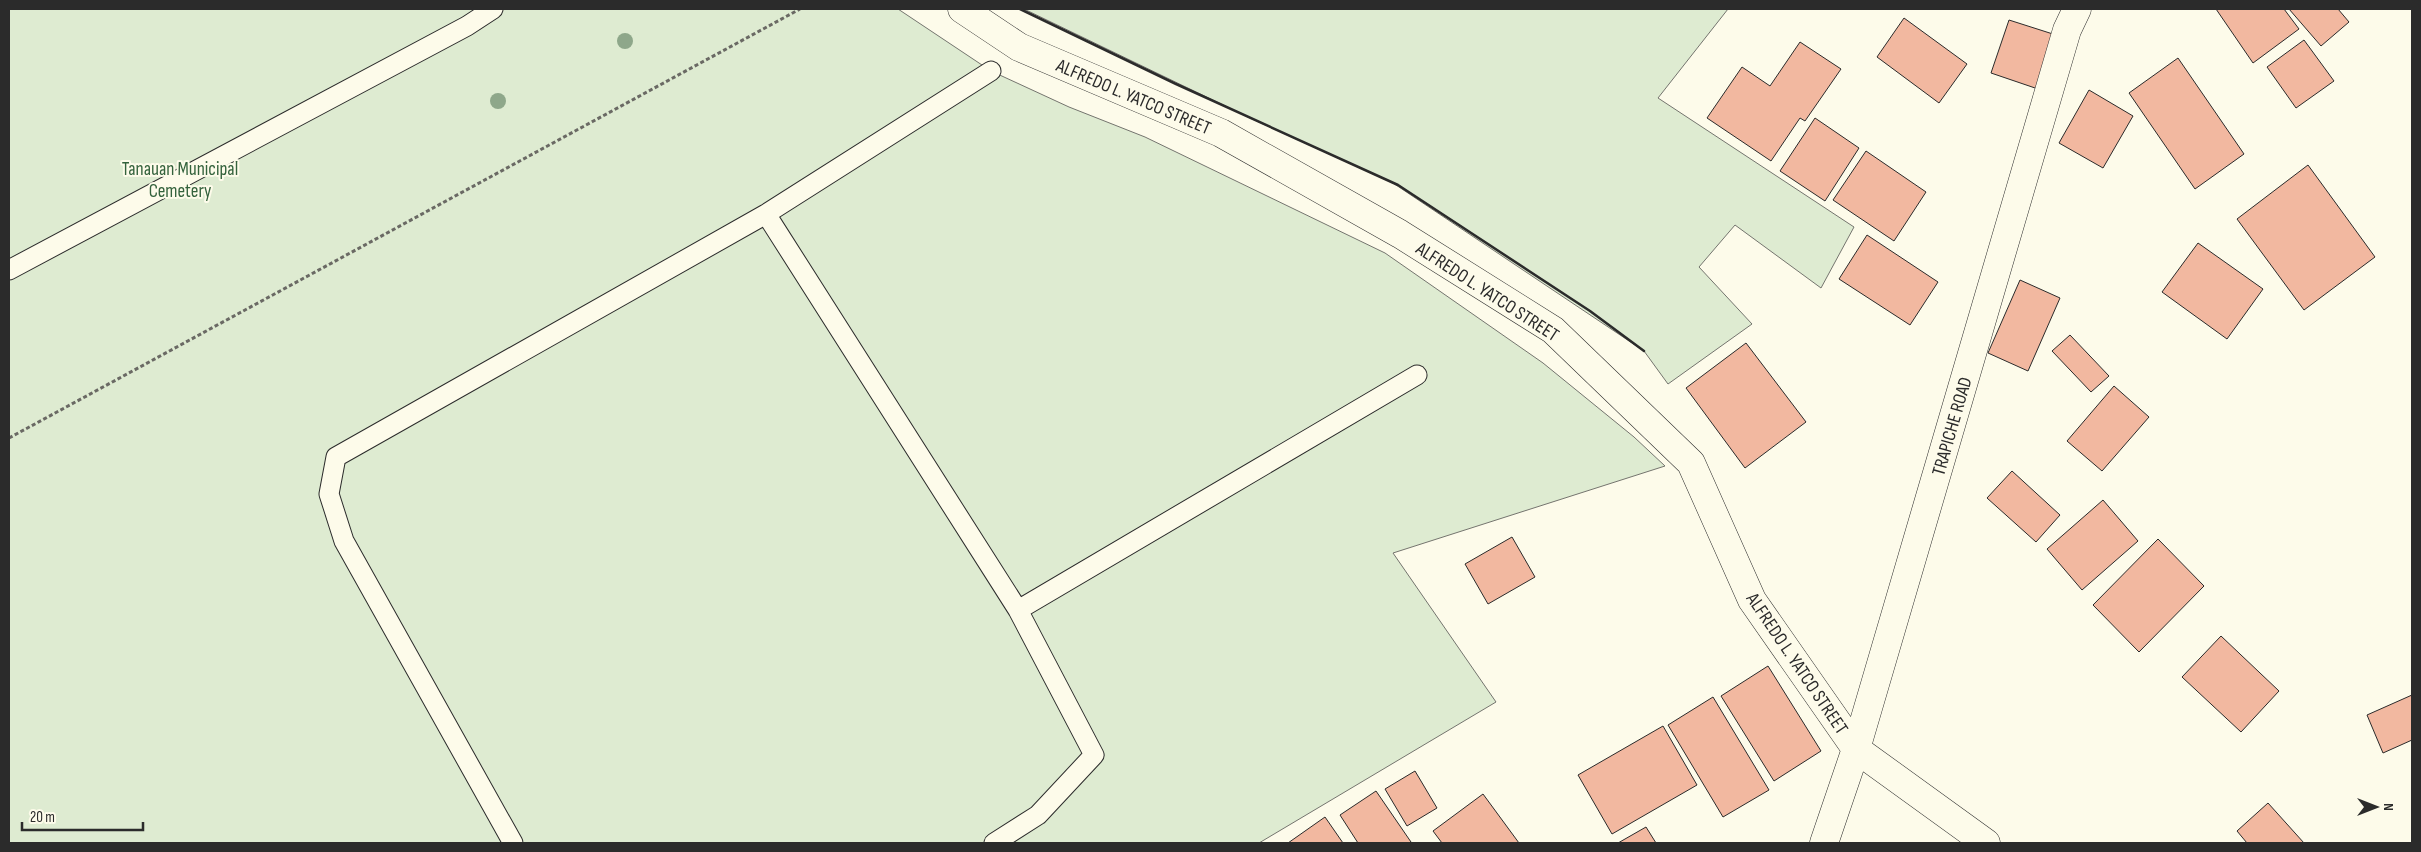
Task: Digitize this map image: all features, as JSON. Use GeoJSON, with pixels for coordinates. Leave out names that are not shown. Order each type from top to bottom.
{"type":"FeatureCollection","features":[{"type":"Feature","properties":{"kind":"street","name":"ALFREDO L. YATCO STREET"},"geometry":{"type":"LineString","coordinates":[[962,9],[1019,47],[1221,133],[1400,234],[1553,330],[1691,463],[1752,600],[1856,749],[1986,843]]}},
{"type":"Feature","properties":{"kind":"street","name":"TRAPICHE ROAD"},"geometry":{"type":"LineString","coordinates":[[1824,843],[1856,749],[2067,30],[2077,9]]}},
{"type":"Feature","properties":{"kind":"lane"},"geometry":{"type":"LineString","coordinates":[[9,270],[466,26],[493,9]]}},
{"type":"Feature","properties":{"kind":"lane"},"geometry":{"type":"LineString","coordinates":[[512,843],[344,541],[329,494],[336,457],[766,214],[991,71]]}},
{"type":"Feature","properties":{"kind":"lane"},"geometry":{"type":"LineString","coordinates":[[766,214],[1018,610],[1094,755],[1038,815],[994,843]]}},
{"type":"Feature","properties":{"kind":"lane"},"geometry":{"type":"LineString","coordinates":[[1018,610],[1416,375]]}},
{"type":"Feature","properties":{"kind":"path"},"geometry":{"type":"LineString","coordinates":[[9,438],[800,9]]}},
{"type":"Feature","properties":{"kind":"green space","name":"Tanauan Municipal Cemetery"},"geometry":{"type":"Polygon","coordinates":[[[9,9],[898,9],[991,71],[1069,107],[1145,137],[1385,253],[1543,363],[1634,437],[1665,466],[1393,553],[1496,702],[1259,843],[9,843],[9,9]]]}},
{"type":"Feature","properties":{"kind":"green space"},"geometry":{"type":"Polygon","coordinates":[[[1024,9],[1728,9],[1658,98],[1854,227],[1821,288],[1735,225],[1699,267],[1752,324],[1668,384],[1644,351],[1393,183],[1250,118],[1024,9]]]}},
{"type":"Feature","properties":{"kind":"building"},"geometry":{"type":"Polygon","coordinates":[[[2216,9],[2284,9],[2299,29],[2253,63],[2216,9]]]}},
{"type":"Feature","properties":{"kind":"building"},"geometry":{"type":"Polygon","coordinates":[[[2289,9],[2338,9],[2349,22],[2321,46],[2289,9]]]}},
{"type":"Feature","properties":{"kind":"building"},"geometry":{"type":"Polygon","coordinates":[[[1904,18],[1967,64],[1939,103],[1877,57],[1904,18]]]}},
{"type":"Feature","properties":{"kind":"building"},"geometry":{"type":"Polygon","coordinates":[[[2009,20],[2056,35],[2038,89],[1991,73],[2009,20]]]}},
{"type":"Feature","properties":{"kind":"building"},"geometry":{"type":"Polygon","coordinates":[[[2304,40],[2334,81],[2296,108],[2267,67],[2304,40]]]}},
{"type":"Feature","properties":{"kind":"building"},"geometry":{"type":"Polygon","coordinates":[[[1800,42],[1841,69],[1805,121],[1800,118],[1771,161],[1707,118],[1742,67],[1770,86],[1800,42]]]}},
{"type":"Feature","properties":{"kind":"building"},"geometry":{"type":"Polygon","coordinates":[[[2178,58],[2244,154],[2195,189],[2129,93],[2178,58]]]}},
{"type":"Feature","properties":{"kind":"building"},"geometry":{"type":"Polygon","coordinates":[[[2089,90],[2133,116],[2103,168],[2059,143],[2089,90]]]}},
{"type":"Feature","properties":{"kind":"building"},"geometry":{"type":"Polygon","coordinates":[[[1815,118],[1859,148],[1825,201],[1780,171],[1815,118]]]}},
{"type":"Feature","properties":{"kind":"building"},"geometry":{"type":"Polygon","coordinates":[[[1866,151],[1926,192],[1894,241],[1833,200],[1866,151]]]}},
{"type":"Feature","properties":{"kind":"building"},"geometry":{"type":"Polygon","coordinates":[[[2308,165],[2375,257],[2304,310],[2237,219],[2308,165]]]}},
{"type":"Feature","properties":{"kind":"building"},"geometry":{"type":"Polygon","coordinates":[[[1867,235],[1938,282],[1910,325],[1839,279],[1867,235]]]}},
{"type":"Feature","properties":{"kind":"building"},"geometry":{"type":"Polygon","coordinates":[[[2198,243],[2263,289],[2227,339],[2162,292],[2198,243]]]}},
{"type":"Feature","properties":{"kind":"building"},"geometry":{"type":"Polygon","coordinates":[[[2020,280],[2060,298],[2028,371],[1988,353],[2020,280]]]}},
{"type":"Feature","properties":{"kind":"building"},"geometry":{"type":"Polygon","coordinates":[[[2070,335],[2109,376],[2091,392],[2052,351],[2070,335]]]}},
{"type":"Feature","properties":{"kind":"building"},"geometry":{"type":"Polygon","coordinates":[[[1746,343],[1806,422],[1745,468],[1686,388],[1746,343]]]}},
{"type":"Feature","properties":{"kind":"building"},"geometry":{"type":"Polygon","coordinates":[[[2114,386],[2149,417],[2102,471],[2067,441],[2114,386]]]}},
{"type":"Feature","properties":{"kind":"building"},"geometry":{"type":"Polygon","coordinates":[[[2012,471],[2060,515],[2036,542],[1987,498],[2012,471]]]}},
{"type":"Feature","properties":{"kind":"building"},"geometry":{"type":"Polygon","coordinates":[[[2103,500],[2138,541],[2082,590],[2047,549],[2103,500]]]}},
{"type":"Feature","properties":{"kind":"building"},"geometry":{"type":"Polygon","coordinates":[[[1512,537],[1535,577],[1488,604],[1465,564],[1512,537]]]}},
{"type":"Feature","properties":{"kind":"building"},"geometry":{"type":"Polygon","coordinates":[[[2158,539],[2204,586],[2139,652],[2093,605],[2158,539]]]}},
{"type":"Feature","properties":{"kind":"building"},"geometry":{"type":"Polygon","coordinates":[[[2221,636],[2279,691],[2241,732],[2182,677],[2221,636]]]}},
{"type":"Feature","properties":{"kind":"building"},"geometry":{"type":"Polygon","coordinates":[[[1768,666],[1821,751],[1774,781],[1721,696],[1768,666]]]}},
{"type":"Feature","properties":{"kind":"building"},"geometry":{"type":"Polygon","coordinates":[[[2412,695],[2412,740],[2383,753],[2367,715],[2412,695]]]}},
{"type":"Feature","properties":{"kind":"building"},"geometry":{"type":"Polygon","coordinates":[[[1713,697],[1769,790],[1723,817],[1668,725],[1713,697]]]}},
{"type":"Feature","properties":{"kind":"building"},"geometry":{"type":"Polygon","coordinates":[[[1663,726],[1697,785],[1612,834],[1578,775],[1663,726]]]}},
{"type":"Feature","properties":{"kind":"building"},"geometry":{"type":"Polygon","coordinates":[[[1415,771],[1437,808],[1407,826],[1385,789],[1415,771]]]}},
{"type":"Feature","properties":{"kind":"building"},"geometry":{"type":"Polygon","coordinates":[[[1376,791],[1411,842],[1358,843],[1340,815],[1376,791]]]}},
{"type":"Feature","properties":{"kind":"building"},"geometry":{"type":"Polygon","coordinates":[[[1483,794],[1519,843],[1442,843],[1433,831],[1483,794]]]}},
{"type":"Feature","properties":{"kind":"building"},"geometry":{"type":"Polygon","coordinates":[[[2268,803],[2304,843],[2247,843],[2237,831],[2268,803]]]}},
{"type":"Feature","properties":{"kind":"building"},"geometry":{"type":"Polygon","coordinates":[[[1325,817],[1343,843],[1288,843],[1325,817]]]}},
{"type":"Feature","properties":{"kind":"building"},"geometry":{"type":"Polygon","coordinates":[[[1646,827],[1656,843],[1618,843],[1646,827]]]}},
{"type":"Feature","properties":{"kind":"wall"},"geometry":{"type":"LineString","coordinates":[[1020,9],[1176,84],[1398,185],[1590,311],[1644,351]]}}]}
